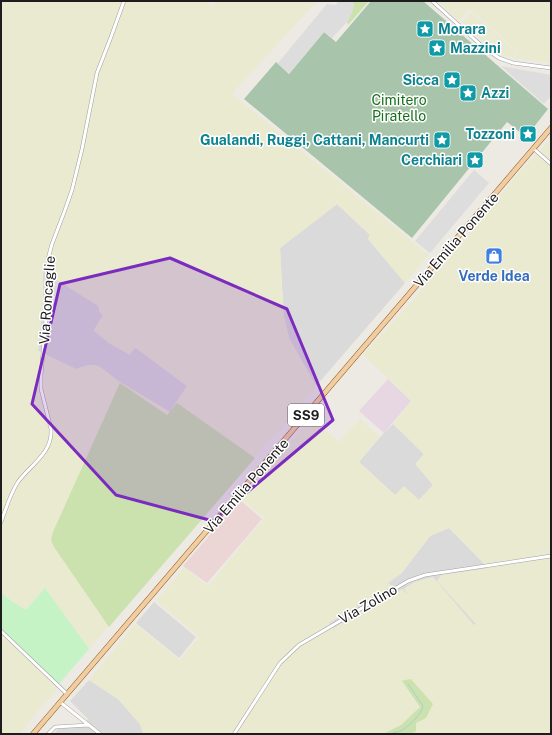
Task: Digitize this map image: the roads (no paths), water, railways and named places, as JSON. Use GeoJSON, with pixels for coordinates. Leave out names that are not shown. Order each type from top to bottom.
{"type":"FeatureCollection","features":[{"type":"Feature","properties":{"kind":"main road","name":"Via Emilia Ponente"},"geometry":{"type":"LineString","coordinates":[[33,734],[551,128]]}},
{"type":"Feature","properties":{"kind":"street","name":"Via Roncaglie"},"geometry":{"type":"LineString","coordinates":[[1,522],[18,482],[48,448],[50,441],[51,429],[41,390],[48,297],[48,259],[72,190],[82,149],[97,73],[124,1]]}},
{"type":"Feature","properties":{"kind":"street"},"geometry":{"type":"LineString","coordinates":[[432,1],[483,47],[499,58],[513,63],[551,68]]}},
{"type":"Feature","properties":{"kind":"street"},"geometry":{"type":"LineString","coordinates":[[534,149],[551,164]]}},
{"type":"Feature","properties":{"kind":"street","name":"Via Zolino"},"geometry":{"type":"LineString","coordinates":[[234,734],[280,663],[298,645],[408,581],[425,575],[551,556]]}},
{"type":"Feature","properties":{"kind":"street"},"geometry":{"type":"LineString","coordinates":[[1,631],[67,694]]}},
{"type":"Feature","properties":{"kind":"street"},"geometry":{"type":"LineString","coordinates":[[60,702],[99,734]]}},
{"type":"Feature","properties":{"kind":"street"},"geometry":{"type":"LineString","coordinates":[[48,734],[55,727],[89,725]]}},
{"type":"Feature","properties":{"kind":"waterway"},"geometry":{"type":"LineString","coordinates":[[391,734],[401,731],[407,727],[422,709],[423,706],[408,684]]}},
{"type":"Feature","properties":{"kind":"place","name":"Morara"},"geometry":{"type":"Point","coordinates":[425,29]}},
{"type":"Feature","properties":{"kind":"place","name":"Mazzini"},"geometry":{"type":"Point","coordinates":[437,48]}},
{"type":"Feature","properties":{"kind":"place","name":"Sicca"},"geometry":{"type":"Point","coordinates":[452,80]}},
{"type":"Feature","properties":{"kind":"place","name":"Azzi"},"geometry":{"type":"Point","coordinates":[468,93]}},
{"type":"Feature","properties":{"kind":"place","name":"Tozzoni"},"geometry":{"type":"Point","coordinates":[528,134]}},
{"type":"Feature","properties":{"kind":"place","name":"Gualandi, Ruggi, Cattani, Mancurti"},"geometry":{"type":"Point","coordinates":[442,140]}},
{"type":"Feature","properties":{"kind":"place","name":"Cerchiari"},"geometry":{"type":"Point","coordinates":[475,160]}},
{"type":"Feature","properties":{"kind":"place","name":"Verde Idea"},"geometry":{"type":"Point","coordinates":[494,256]}},
{"type":"Feature","properties":{"kind":"park label","name":"Cimitero Piratello"},"geometry":{"type":"Point","coordinates":[399,108]}}]}
